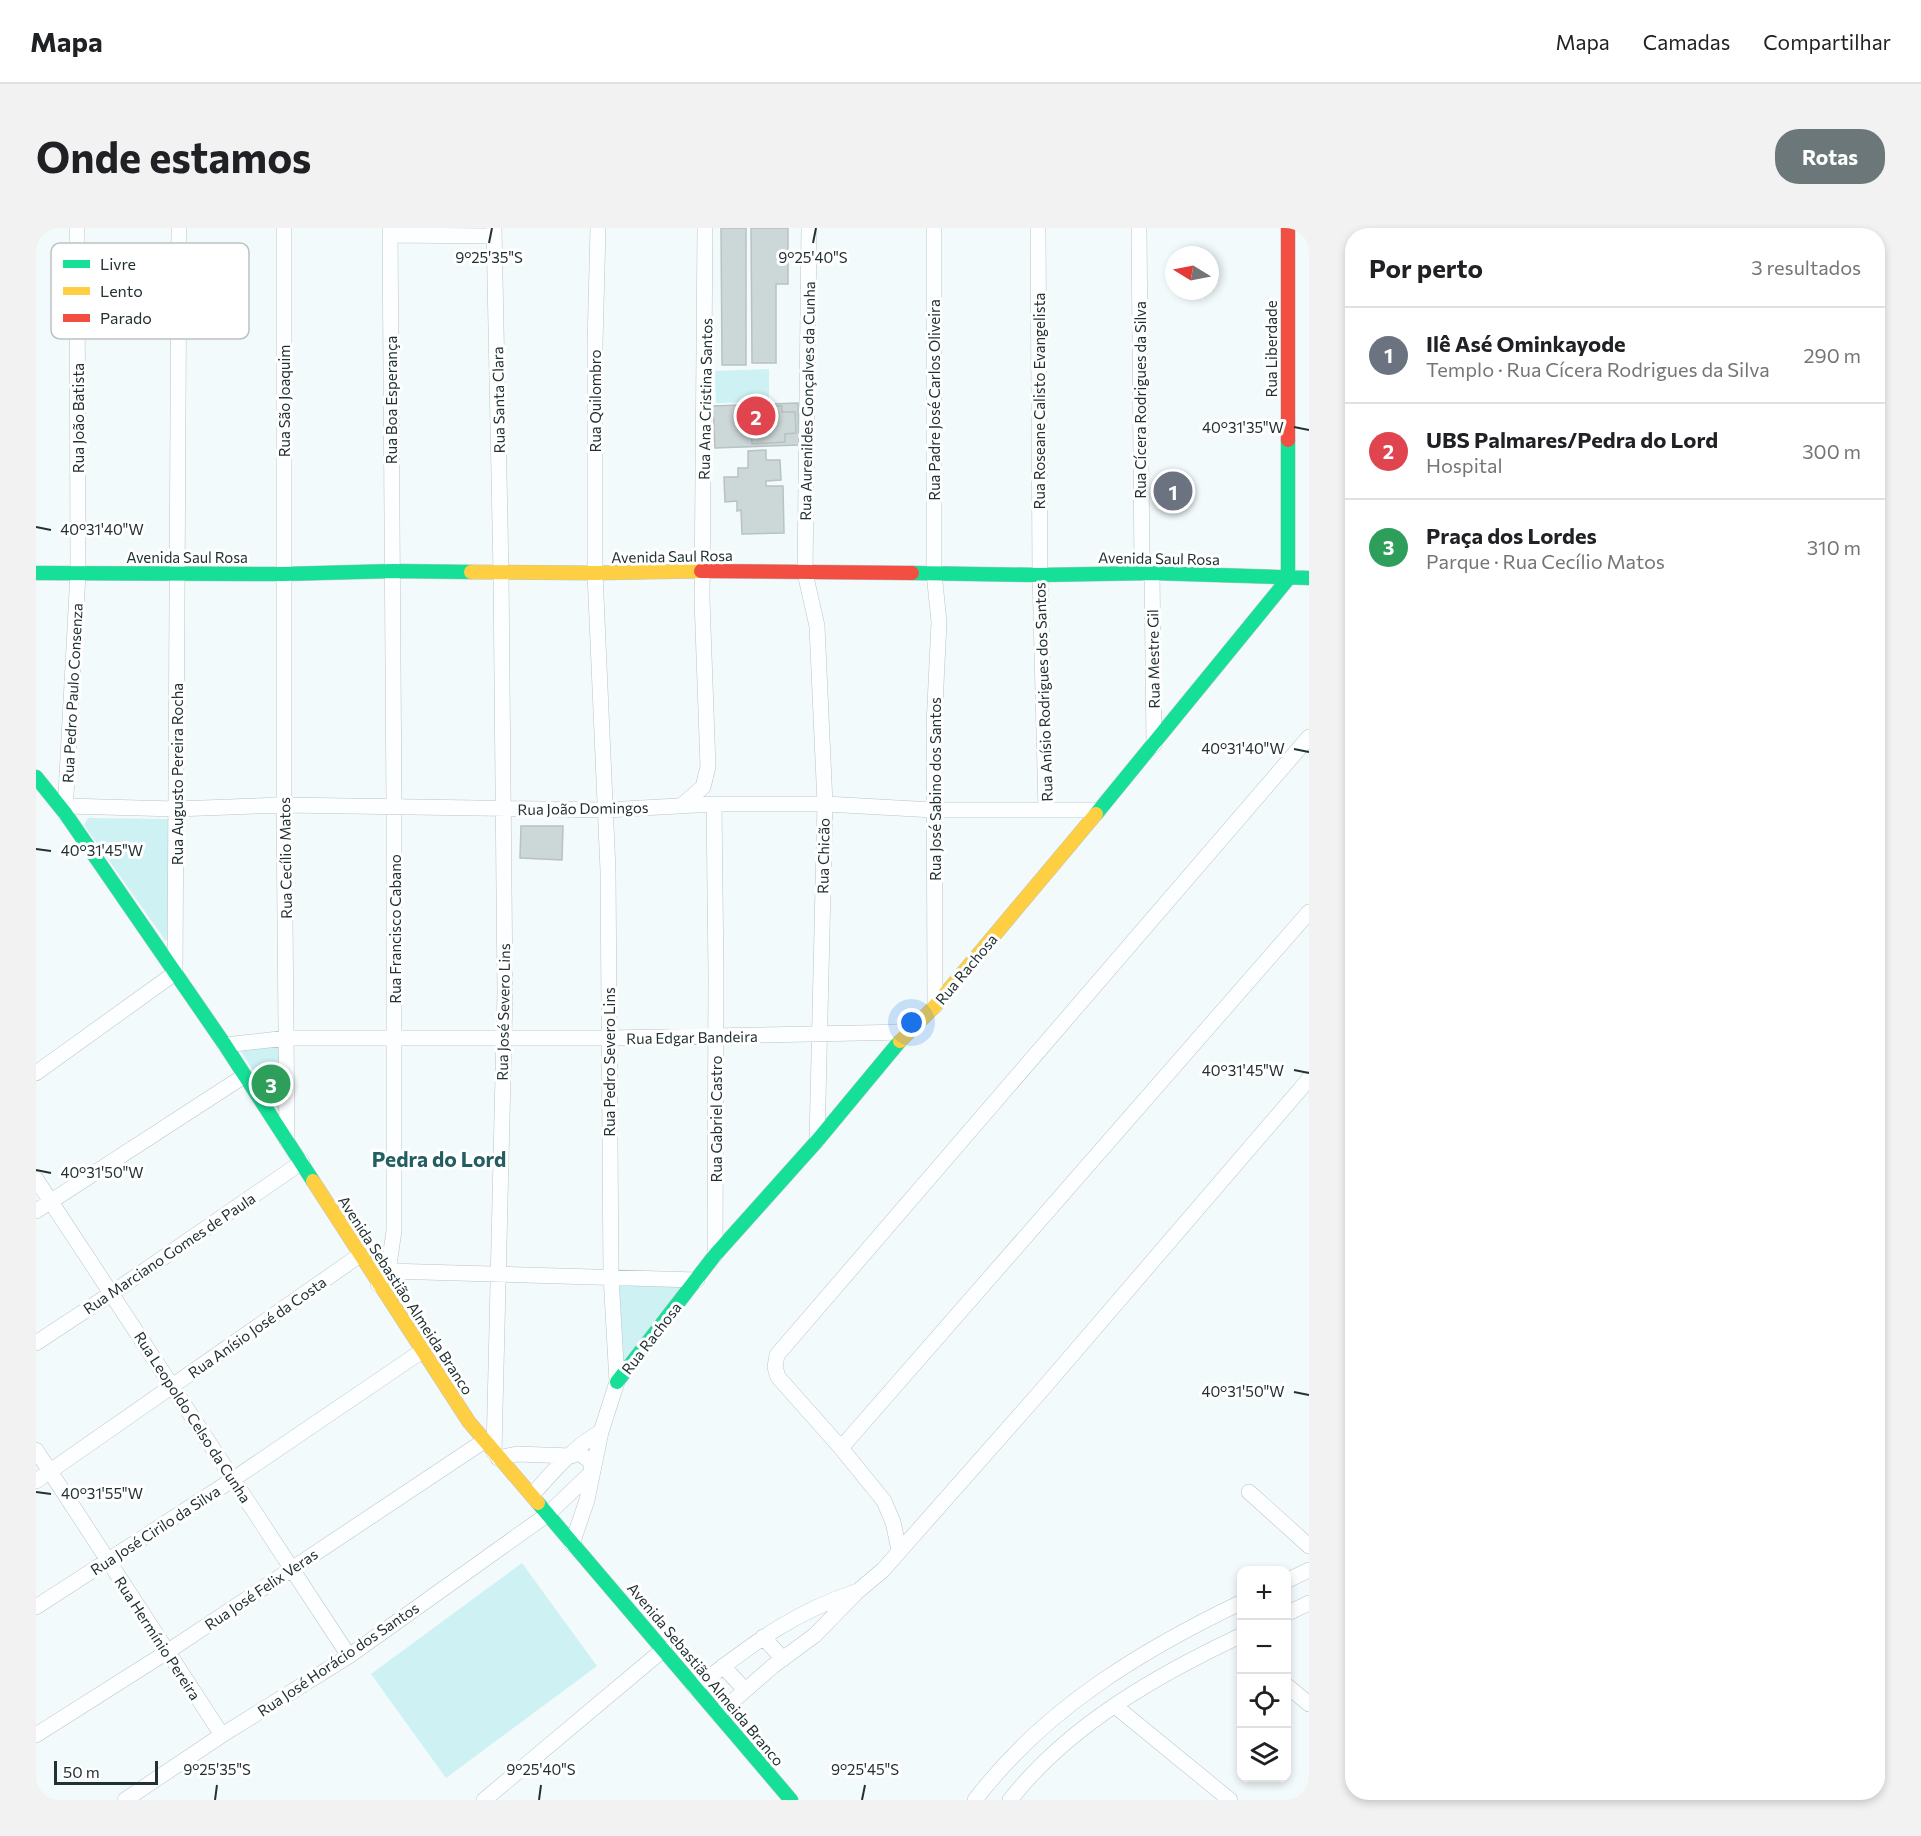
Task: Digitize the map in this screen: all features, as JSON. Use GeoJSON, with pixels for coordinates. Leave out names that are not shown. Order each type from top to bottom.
{"type":"FeatureCollection","features":[{"type":"Feature","properties":{"kind":"street","name":"Rua João Batista"},"geometry":{"type":"LineString","coordinates":[[77,228],[77,243]]}},
{"type":"Feature","properties":{"kind":"street","name":"Rua Augusto Pereira Rocha"},"geometry":{"type":"LineString","coordinates":[[179,228],[179,243]]}},
{"type":"Feature","properties":{"kind":"street","name":"Rua São Joaquim"},"geometry":{"type":"LineString","coordinates":[[284,228],[284,574]]}},
{"type":"Feature","properties":{"kind":"street","name":"Rua Quilombro"},"geometry":{"type":"LineString","coordinates":[[595,573],[595,344],[598,228]]}},
{"type":"Feature","properties":{"kind":"street","name":"Rua Ana Cristina Santos"},"geometry":{"type":"LineString","coordinates":[[703,571],[705,228]]}},
{"type":"Feature","properties":{"kind":"street","name":"Rua Aurenildes Gonçalves da Cunha"},"geometry":{"type":"LineString","coordinates":[[805,573],[809,228]]}},
{"type":"Feature","properties":{"kind":"street","name":"Rua Padre José Carlos Oliveira"},"geometry":{"type":"LineString","coordinates":[[934,228],[934,573]]}},
{"type":"Feature","properties":{"kind":"street","name":"Rua Roseane Calisto Evangelista"},"geometry":{"type":"LineString","coordinates":[[1038,228],[1040,574]]}},
{"type":"Feature","properties":{"kind":"street","name":"Rua Cícera Rodrigues da Silva"},"geometry":{"type":"LineString","coordinates":[[1139,228],[1147,573]]}},
{"type":"Feature","properties":{"kind":"street","name":"Rua Liberdade"},"geometry":{"type":"LineString","coordinates":[[1288,228],[1288,579]]}},
{"type":"Feature","properties":{"kind":"street"},"geometry":{"type":"LineString","coordinates":[[391,232],[494,232]]}},
{"type":"Feature","properties":{"kind":"street","name":"Rua Boa Esperança"},"geometry":{"type":"LineString","coordinates":[[391,232],[393,571]]}},
{"type":"Feature","properties":{"kind":"street","name":"Rua Santa Clara"},"geometry":{"type":"LineString","coordinates":[[494,232],[501,573]]}},
{"type":"Feature","properties":{"kind":"street","name":"Rua João Batista"},"geometry":{"type":"LineString","coordinates":[[77,339],[78,573]]}},
{"type":"Feature","properties":{"kind":"street","name":"Rua Augusto Pereira Rocha"},"geometry":{"type":"LineString","coordinates":[[175,973],[179,339]]}},
{"type":"Feature","properties":{"kind":"street","name":"Rua Francisco Cabano"},"geometry":{"type":"LineString","coordinates":[[378,1284],[388,1271],[394,1230],[393,571]]}},
{"type":"Feature","properties":{"kind":"street","name":"Avenida Saul Rosa"},"geometry":{"type":"LineString","coordinates":[[36,573],[703,571],[1147,573],[1309,578]]}},
{"type":"Feature","properties":{"kind":"street"},"geometry":{"type":"LineString","coordinates":[[681,806],[703,788],[708,767],[703,571]]}},
{"type":"Feature","properties":{"kind":"street","name":"Rua Pedro Paulo Consenza"},"geometry":{"type":"LineString","coordinates":[[65,809],[78,573]]}},
{"type":"Feature","properties":{"kind":"street","name":"Rua José Severo Lins"},"geometry":{"type":"LineString","coordinates":[[492,1450],[499,1273],[505,992],[501,573]]}},
{"type":"Feature","properties":{"kind":"street","name":"Rua Pedro Severo Lins"},"geometry":{"type":"LineString","coordinates":[[572,1544],[587,1500],[601,1432],[617,1382],[611,1276],[606,810],[595,573]]}},
{"type":"Feature","properties":{"kind":"street","name":"Rua Chicão"},"geometry":{"type":"LineString","coordinates":[[805,573],[817,626],[825,804],[818,1141]]}},
{"type":"Feature","properties":{"kind":"street","name":"Rua José Sabino dos Santos"},"geometry":{"type":"LineString","coordinates":[[934,573],[939,622],[934,726],[935,1006]]}},
{"type":"Feature","properties":{"kind":"street","name":"Rua Mestre Gil"},"geometry":{"type":"LineString","coordinates":[[1147,573],[1154,745]]}},
{"type":"Feature","properties":{"kind":"street","name":"Rua Cecílio Matos"},"geometry":{"type":"LineString","coordinates":[[284,574],[287,1141]]}},
{"type":"Feature","properties":{"kind":"street","name":"Rua Anísio Rodrigues dos Santos"},"geometry":{"type":"LineString","coordinates":[[1040,574],[1046,809]]}},
{"type":"Feature","properties":{"kind":"street","name":"Rua Rachosa"},"geometry":{"type":"LineString","coordinates":[[617,1382],[715,1255],[818,1141],[908,1032],[935,1006],[1154,745],[1288,579]]}},
{"type":"Feature","properties":{"kind":"street"},"geometry":{"type":"LineString","coordinates":[[899,1550],[893,1522],[884,1502],[841,1448],[777,1376],[775,1364],[780,1351],[1309,737]]}},
{"type":"Feature","properties":{"kind":"street","name":"Avenida Sebastião Almeida Branco"},"geometry":{"type":"LineString","coordinates":[[36,777],[65,809],[225,1045],[457,1405],[492,1450],[791,1800]]}},
{"type":"Feature","properties":{"kind":"street","name":"Rua João Domingos"},"geometry":{"type":"LineString","coordinates":[[65,809],[176,809],[284,805],[606,810],[714,804],[825,804],[934,810],[1099,810]]}},
{"type":"Feature","properties":{"kind":"street","name":"Rua Gabriel Castro"},"geometry":{"type":"LineString","coordinates":[[714,804],[715,1255]]}},
{"type":"Feature","properties":{"kind":"street"},"geometry":{"type":"LineString","coordinates":[[841,1448],[1309,912]]}},
{"type":"Feature","properties":{"kind":"street"},"geometry":{"type":"LineString","coordinates":[[36,1073],[175,973]]}},
{"type":"Feature","properties":{"kind":"street","name":"Rua Edgar Bandeira"},"geometry":{"type":"LineString","coordinates":[[225,1045],[287,1038],[609,1038],[908,1032]]}},
{"type":"Feature","properties":{"kind":"street"},"geometry":{"type":"LineString","coordinates":[[36,1211],[244,1076]]}},
{"type":"Feature","properties":{"kind":"street"},"geometry":{"type":"LineString","coordinates":[[718,1714],[815,1635],[858,1591],[883,1570],[1041,1391],[1309,1079]]}},
{"type":"Feature","properties":{"kind":"street","name":"Rua Marciano Gomes de Paula"},"geometry":{"type":"LineString","coordinates":[[36,1343],[302,1162]]}},
{"type":"Feature","properties":{"kind":"street","name":"Rua Leopoldo Celso da Cunha"},"geometry":{"type":"LineString","coordinates":[[36,1179],[349,1656]]}},
{"type":"Feature","properties":{"kind":"street","name":"Rua Anísio José da Costa"},"geometry":{"type":"LineString","coordinates":[[36,1481],[360,1255]]}},
{"type":"Feature","properties":{"kind":"street"},"geometry":{"type":"LineString","coordinates":[[388,1271],[697,1280]]}},
{"type":"Feature","properties":{"kind":"street","name":"Rua José Cirilo da Silva"},"geometry":{"type":"LineString","coordinates":[[36,1607],[232,1480],[422,1352]]}},
{"type":"Feature","properties":{"kind":"street"},"geometry":{"type":"LineString","coordinates":[[532,1495],[588,1439],[601,1432]]}},
{"type":"Feature","properties":{"kind":"street","name":"Rua Hermínio Pereira"},"geometry":{"type":"LineString","coordinates":[[36,1450],[222,1735]]}},
{"type":"Feature","properties":{"kind":"street"},"geometry":{"type":"LineString","coordinates":[[492,1450],[517,1454],[571,1456],[579,1453],[586,1456],[591,1463],[592,1472],[548,1514]]}},
{"type":"Feature","properties":{"kind":"street","name":"Rua José Felix Veras"},"geometry":{"type":"LineString","coordinates":[[36,1735],[167,1652],[292,1568],[492,1450]]}},
{"type":"Feature","properties":{"kind":"street"},"geometry":{"type":"LineString","coordinates":[[1249,1492],[1309,1546]]}},
{"type":"Feature","properties":{"kind":"street","name":"Rua José Horácio dos Santos"},"geometry":{"type":"LineString","coordinates":[[125,1800],[222,1735],[349,1656],[548,1514]]}},
{"type":"Feature","properties":{"kind":"street"},"geometry":{"type":"LineString","coordinates":[[1291,1579],[1309,1570]]}},
{"type":"Feature","properties":{"kind":"street"},"geometry":{"type":"LineString","coordinates":[[695,1688],[763,1636],[829,1601],[858,1591]]}},
{"type":"Feature","properties":{"kind":"street"},"geometry":{"type":"LineString","coordinates":[[1291,1612],[1309,1603]]}},
{"type":"Feature","properties":{"kind":"street"},"geometry":{"type":"LineString","coordinates":[[975,1800],[1012,1757],[1070,1704],[1099,1682],[1177,1634],[1237,1604]]}},
{"type":"Feature","properties":{"kind":"street"},"geometry":{"type":"LineString","coordinates":[[763,1636],[783,1659]]}},
{"type":"Feature","properties":{"kind":"street"},"geometry":{"type":"LineString","coordinates":[[1010,1800],[1057,1750],[1115,1706],[1153,1682],[1237,1641]]}},
{"type":"Feature","properties":{"kind":"street"},"geometry":{"type":"LineString","coordinates":[[484,1800],[546,1745],[664,1649]]}},
{"type":"Feature","properties":{"kind":"street"},"geometry":{"type":"LineString","coordinates":[[723,1666],[745,1690]]}},
{"type":"Feature","properties":{"kind":"street"},"geometry":{"type":"LineString","coordinates":[[1291,1688],[1309,1704]]}},
{"type":"Feature","properties":{"kind":"street"},"geometry":{"type":"LineString","coordinates":[[1115,1706],[1230,1800]]}},
{"type":"Feature","properties":{"kind":"shaded area"},"geometry":{"type":"Polygon","coordinates":[[[769,369],[769,402],[716,403],[715,371],[769,369]]]}},
{"type":"Feature","properties":{"kind":"shaded area"},"geometry":{"type":"Polygon","coordinates":[[[88,818],[168,819],[169,940],[165,940],[84,825],[88,818]]]}},
{"type":"Feature","properties":{"kind":"shaded area"},"geometry":{"type":"Polygon","coordinates":[[[280,1045],[282,1117],[240,1050],[280,1045]]]}},
{"type":"Feature","properties":{"kind":"shaded area"},"geometry":{"type":"Polygon","coordinates":[[[616,1284],[685,1285],[622,1368],[616,1284]]]}},
{"type":"Feature","properties":{"kind":"shaded area"},"geometry":{"type":"Polygon","coordinates":[[[522,1563],[597,1666],[446,1778],[371,1674],[522,1563]]]}},
{"type":"Feature","properties":{"kind":"building"},"geometry":{"type":"Polygon","coordinates":[[[721,228],[746,228],[746,365],[722,365],[721,228]]]}},
{"type":"Feature","properties":{"kind":"building"},"geometry":{"type":"Polygon","coordinates":[[[751,228],[788,228],[788,284],[776,284],[776,363],[752,363],[751,228]]]}},
{"type":"Feature","properties":{"kind":"building"},"geometry":{"type":"Polygon","coordinates":[[[798,403],[799,445],[715,448],[713,406],[798,403]]]}},
{"type":"Feature","properties":{"kind":"building"},"geometry":{"type":"Polygon","coordinates":[[[782,406],[782,412],[795,412],[796,433],[785,434],[785,442],[752,444],[750,407],[782,406]]]}},
{"type":"Feature","properties":{"kind":"building"},"geometry":{"type":"Polygon","coordinates":[[[766,450],[766,460],[780,460],[781,480],[766,481],[766,486],[783,486],[784,533],[742,534],[741,510],[737,511],[737,501],[725,502],[724,477],[738,477],[738,468],[748,468],[748,451],[766,450]]]}},
{"type":"Feature","properties":{"kind":"building"},"geometry":{"type":"Polygon","coordinates":[[[521,826],[563,826],[562,860],[520,858],[521,826]]]}},
{"type":"Feature","properties":{"kind":"traffic: fast"},"geometry":{"type":"LineString","coordinates":[[1096,814],[1288,579],[1288,440]]}},
{"type":"Feature","properties":{"kind":"traffic: fast"},"geometry":{"type":"LineString","coordinates":[[36,573],[471,572]]}},
{"type":"Feature","properties":{"kind":"traffic: fast"},"geometry":{"type":"LineString","coordinates":[[912,573],[1040,575],[1152,573],[1309,578]]}},
{"type":"Feature","properties":{"kind":"traffic: fast"},"geometry":{"type":"LineString","coordinates":[[36,777],[65,813],[225,1045],[313,1181]]}},
{"type":"Feature","properties":{"kind":"traffic: fast"},"geometry":{"type":"LineString","coordinates":[[617,1382],[715,1255],[817,1141],[900,1041]]}},
{"type":"Feature","properties":{"kind":"traffic: fast"},"geometry":{"type":"LineString","coordinates":[[538,1503],[791,1800]]}},
{"type":"Feature","properties":{"kind":"traffic: slow"},"geometry":{"type":"LineString","coordinates":[[471,572],[701,571]]}},
{"type":"Feature","properties":{"kind":"traffic: slow"},"geometry":{"type":"LineString","coordinates":[[900,1041],[935,1006],[1096,814]]}},
{"type":"Feature","properties":{"kind":"traffic: slow"},"geometry":{"type":"LineString","coordinates":[[313,1181],[469,1422],[538,1503]]}},
{"type":"Feature","properties":{"kind":"traffic: jam"},"geometry":{"type":"LineString","coordinates":[[1288,228],[1288,440]]}},
{"type":"Feature","properties":{"kind":"traffic: jam"},"geometry":{"type":"LineString","coordinates":[[701,571],[912,573]]}},
{"type":"Feature","properties":{"kind":"place","name":"UBS Palmares/Pedra do Lord"},"geometry":{"type":"Point","coordinates":[756,416]}},
{"type":"Feature","properties":{"kind":"place","name":"Ilê Asé Ominkayode"},"geometry":{"type":"Point","coordinates":[1173,491]}},
{"type":"Feature","properties":{"kind":"place","name":"Praça dos Lordes"},"geometry":{"type":"Point","coordinates":[271,1084]}},
{"type":"Feature","properties":{"kind":"district","name":"Pedra do Lord"},"geometry":{"type":"Point","coordinates":[439,1158]}}]}
